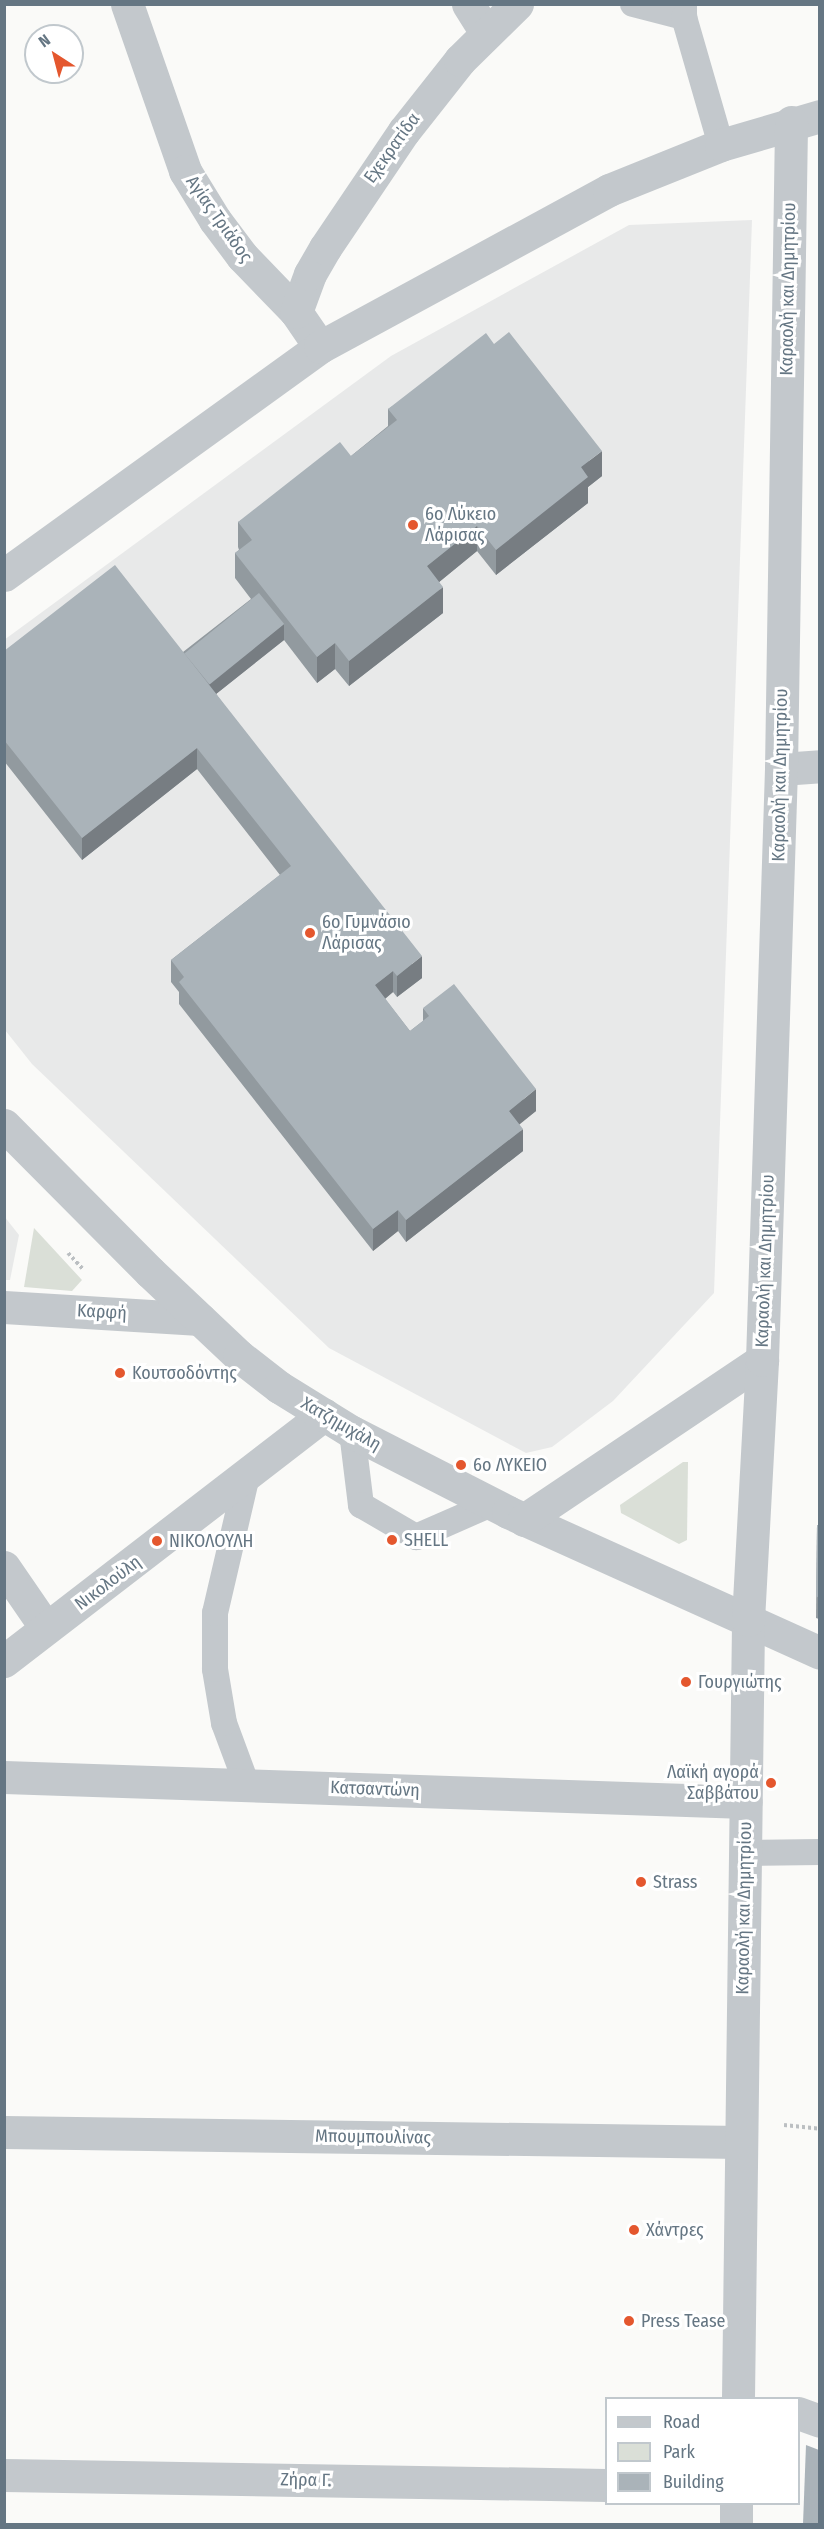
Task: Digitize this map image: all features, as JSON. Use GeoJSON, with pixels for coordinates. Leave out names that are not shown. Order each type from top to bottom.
{"type":"FeatureCollection","features":[{"type":"Feature","properties":{"kind":"street"},"geometry":{"type":"LineString","coordinates":[[468,4],[486,33]]}},
{"type":"Feature","properties":{"kind":"street","name":"Εχεκρατίδα"},"geometry":{"type":"LineString","coordinates":[[296,312],[310,274],[368,181],[432,94],[486,33],[517,4]]}},
{"type":"Feature","properties":{"kind":"street","name":"Αγίας Τριάδος"},"geometry":{"type":"LineString","coordinates":[[129,5],[185,171],[215,220],[242,256],[296,312],[320,347]]}},
{"type":"Feature","properties":{"kind":"street"},"geometry":{"type":"LineString","coordinates":[[4,575],[320,347],[609,190],[721,145],[805,119]]}},
{"type":"Feature","properties":{"kind":"street","name":"Καραολή και Δημητρίου"},"geometry":{"type":"LineString","coordinates":[[744,2396],[741,2142],[748,1620],[762,1360],[805,119]]}},
{"type":"Feature","properties":{"kind":"street"},"geometry":{"type":"LineString","coordinates":[[781,769],[819,766]]}},
{"type":"Feature","properties":{"kind":"street","name":"Χατζημιχάλη"},"geometry":{"type":"LineString","coordinates":[[4,1125],[102,1225],[266,1378],[352,1432],[491,1504],[819,1653]]}},
{"type":"Feature","properties":{"kind":"street","name":"Καρφή"},"geometry":{"type":"LineString","coordinates":[[4,1307],[200,1318]]}},
{"type":"Feature","properties":{"kind":"street"},"geometry":{"type":"LineString","coordinates":[[525,1520],[762,1360]]}},
{"type":"Feature","properties":{"kind":"street","name":"Νικολούλη"},"geometry":{"type":"LineString","coordinates":[[4,1661],[324,1415]]}},
{"type":"Feature","properties":{"kind":"street"},"geometry":{"type":"LineString","coordinates":[[4,1567],[46,1628]]}},
{"type":"Feature","properties":{"kind":"street","name":"Κατσαντώνη"},"geometry":{"type":"LineString","coordinates":[[4,1777],[746,1802]]}},
{"type":"Feature","properties":{"kind":"street","name":"Μπουμπουλίνας"},"geometry":{"type":"LineString","coordinates":[[4,2132],[741,2142]]}},
{"type":"Feature","properties":{"kind":"street"},"geometry":{"type":"LineString","coordinates":[[800,2414],[819,2421]]}},
{"type":"Feature","properties":{"kind":"street","name":"Ζήρα Γ."},"geometry":{"type":"LineString","coordinates":[[4,2475],[605,2485]]}},
{"type":"Feature","properties":{"kind":"street"},"geometry":{"type":"LineString","coordinates":[[736,2505],[736,2524]]}},
{"type":"Feature","properties":{"kind":"lane"},"geometry":{"type":"LineString","coordinates":[[633,4],[684,11],[721,145]]}},
{"type":"Feature","properties":{"kind":"lane"},"geometry":{"type":"LineString","coordinates":[[352,1432],[361,1505],[416,1537],[491,1504]]}},
{"type":"Feature","properties":{"kind":"lane"},"geometry":{"type":"LineString","coordinates":[[247,1475],[215,1613],[215,1669],[224,1723],[247,1785]]}},
{"type":"Feature","properties":{"kind":"lane"},"geometry":{"type":"LineString","coordinates":[[745,1853],[819,1852]]}},
{"type":"Feature","properties":{"kind":"shaded area"},"geometry":{"type":"Polygon","coordinates":[[[752,220],[714,1293],[613,1401],[552,1447],[526,1453],[329,1348],[32,1064],[5,1030],[4,640],[391,356],[629,225],[752,220]]]}},
{"type":"Feature","properties":{"kind":"shaded area"},"geometry":{"type":"Polygon","coordinates":[[[4,1216],[19,1235],[10,1280],[5,1280],[4,1216]]]}},
{"type":"Feature","properties":{"kind":"green space"},"geometry":{"type":"Polygon","coordinates":[[[34,1228],[82,1280],[72,1291],[24,1287],[34,1228]]]}},
{"type":"Feature","properties":{"kind":"green space"},"geometry":{"type":"Polygon","coordinates":[[[683,1462],[688,1462],[687,1540],[679,1544],[621,1513],[620,1505],[683,1462]]]}},
{"type":"Feature","properties":{"kind":"building","name":"6ο Λύκειο Λάρισας"},"geometry":{"type":"Polygon","coordinates":[[[509,332],[602,451],[581,467],[588,477],[496,550],[477,526],[427,566],[443,587],[349,661],[335,643],[317,657],[235,553],[252,540],[238,522],[340,442],[351,456],[397,420],[388,409],[486,333],[494,344],[509,332]]]}},
{"type":"Feature","properties":{"kind":"building","name":"6ο Γυμνάσιο Λάρισας"},"geometry":{"type":"Polygon","coordinates":[[[115,565],[422,956],[397,976],[393,971],[375,985],[410,1031],[429,1016],[423,1008],[454,984],[536,1089],[509,1111],[523,1129],[406,1220],[398,1210],[373,1229],[179,982],[184,977],[171,960],[291,866],[197,748],[82,838],[4,740],[4,651],[115,565]]]}},
{"type":"Feature","properties":{"kind":"building"},"geometry":{"type":"Polygon","coordinates":[[[259,593],[284,624],[210,685],[184,653],[259,593]]]}},
{"type":"Feature","properties":{"kind":"building"},"geometry":{"type":"Polygon","coordinates":[[[817,1525],[819,1525],[819,1598],[816,1596],[817,1525]]]}},
{"type":"Feature","properties":{"kind":"building"},"geometry":{"type":"Polygon","coordinates":[[[806,2445],[819,2450],[819,2524],[803,2524],[806,2445]]]}},
{"type":"Feature","properties":{"kind":"place","name":"6ο Λύκειο Λάρισας"},"geometry":{"type":"Point","coordinates":[413,525]}},
{"type":"Feature","properties":{"kind":"place","name":"6ο Γυμνάσιο Λάρισας"},"geometry":{"type":"Point","coordinates":[310,933]}},
{"type":"Feature","properties":{"kind":"place","name":"Κουτσοδόντης"},"geometry":{"type":"Point","coordinates":[120,1373]}},
{"type":"Feature","properties":{"kind":"place","name":"6o ΛΥΚΕΙΟ"},"geometry":{"type":"Point","coordinates":[461,1465]}},
{"type":"Feature","properties":{"kind":"place","name":"SHELL"},"geometry":{"type":"Point","coordinates":[392,1540]}},
{"type":"Feature","properties":{"kind":"place","name":"ΝΙΚΟΛΟΥΛΗ"},"geometry":{"type":"Point","coordinates":[157,1541]}},
{"type":"Feature","properties":{"kind":"place","name":"Γουργιώτης"},"geometry":{"type":"Point","coordinates":[686,1682]}},
{"type":"Feature","properties":{"kind":"place","name":"Λαϊκή αγορά Σαββάτου"},"geometry":{"type":"Point","coordinates":[771,1783]}},
{"type":"Feature","properties":{"kind":"place","name":"Strass"},"geometry":{"type":"Point","coordinates":[641,1882]}},
{"type":"Feature","properties":{"kind":"place","name":"Χάντρες"},"geometry":{"type":"Point","coordinates":[634,2230]}},
{"type":"Feature","properties":{"kind":"place","name":"Press Tease"},"geometry":{"type":"Point","coordinates":[629,2321]}}]}
